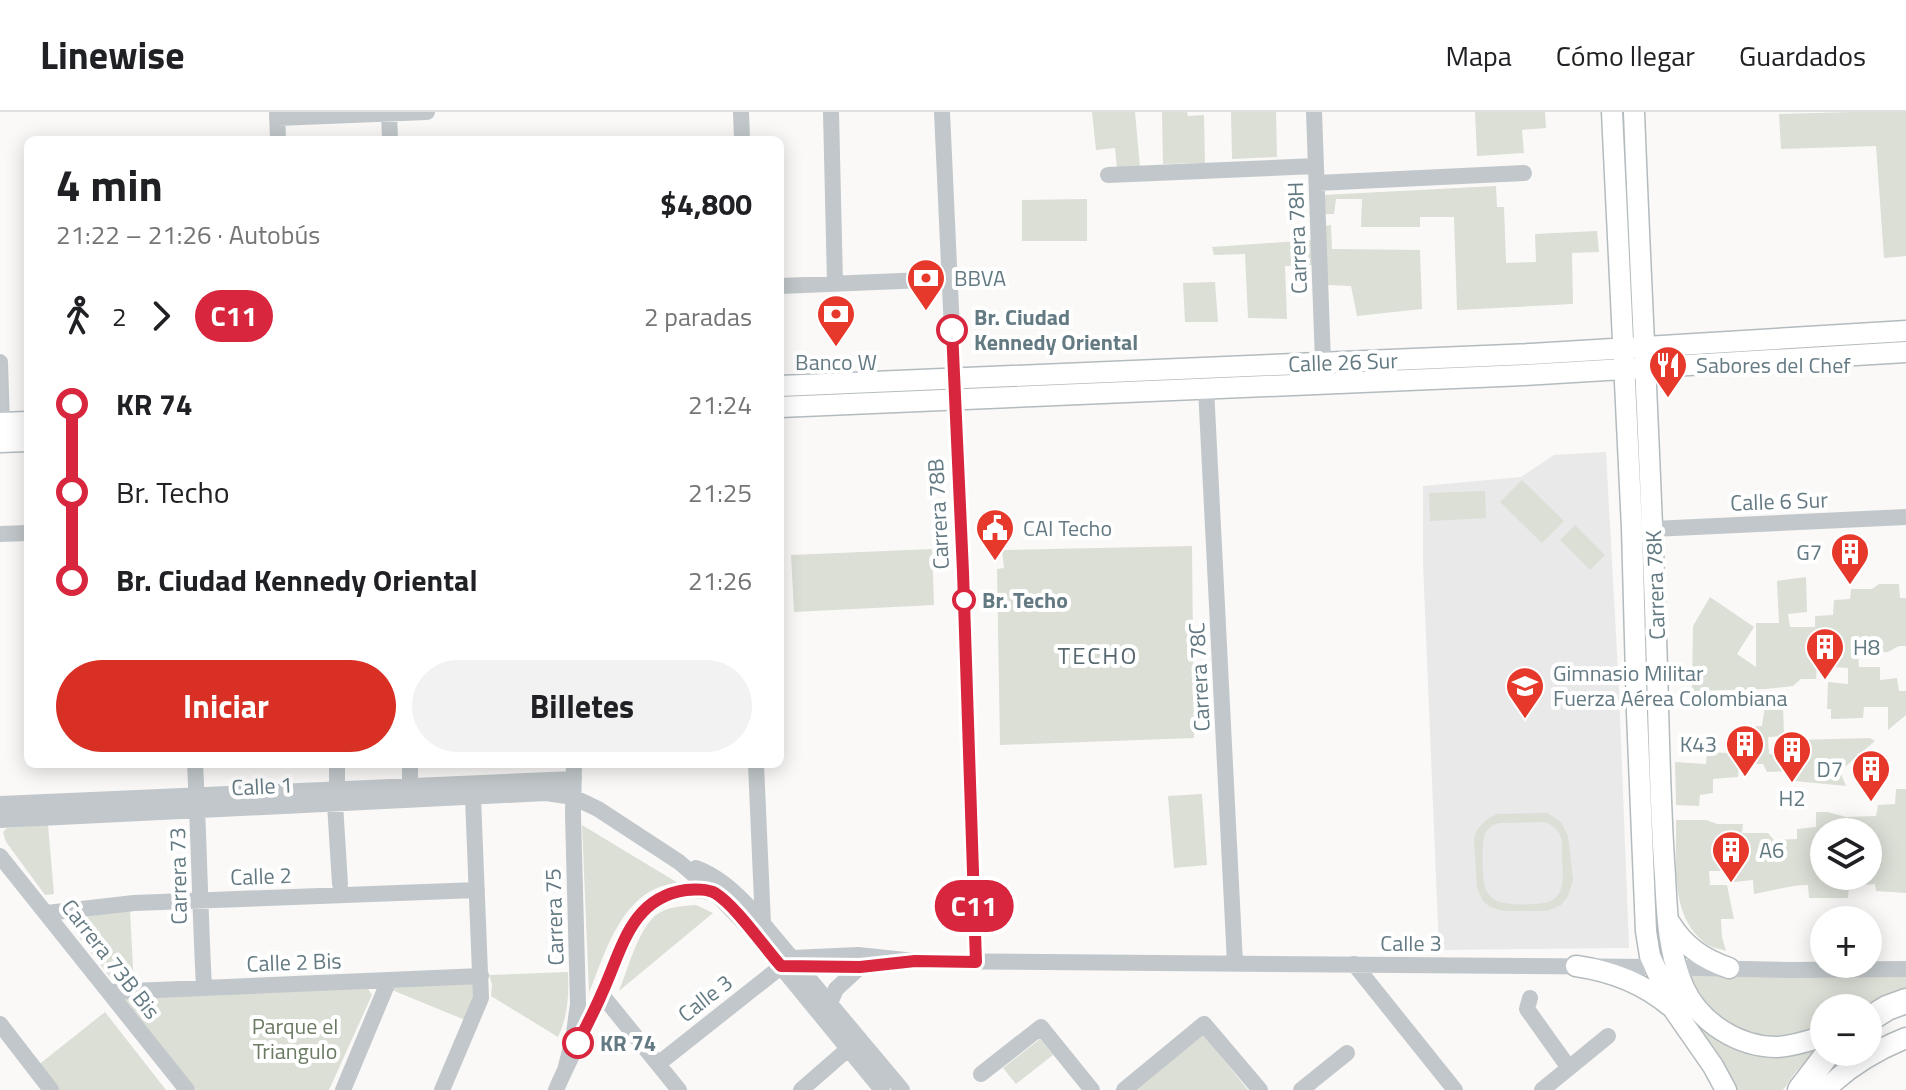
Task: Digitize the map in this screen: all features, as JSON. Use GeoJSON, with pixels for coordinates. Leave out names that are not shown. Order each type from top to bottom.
{"type":"FeatureCollection","features":[{"type":"Feature","properties":{"kind":"highway"},"geometry":{"type":"LineString","coordinates":[[1800,1090],[1818,1066]]}},
{"type":"Feature","properties":{"kind":"main road","name":"Carrera 78K"},"geometry":{"type":"LineString","coordinates":[[1612,112],[1634,368],[1632,528],[1644,906],[1654,967],[1674,1010],[1703,1050],[1723,1086]]}},
{"type":"Feature","properties":{"kind":"main road","name":"Carrera 78K"},"geometry":{"type":"LineString","coordinates":[[1633,347],[1634,112]]}},
{"type":"Feature","properties":{"kind":"main road","name":"Calle 26 Sur"},"geometry":{"type":"LineString","coordinates":[[784,386],[1531,354],[1906,331]]}},
{"type":"Feature","properties":{"kind":"main road","name":"Calle 26 Sur"},"geometry":{"type":"LineString","coordinates":[[784,407],[1634,368],[1906,352]]}},
{"type":"Feature","properties":{"kind":"main road","name":"Carrera 78K"},"geometry":{"type":"LineString","coordinates":[[1634,368],[1653,529],[1662,824],[1672,956],[1685,990],[1700,1011],[1720,1029],[1759,1045],[1776,1047],[1810,1041]]}},
{"type":"Feature","properties":{"kind":"main road"},"geometry":{"type":"LineString","coordinates":[[1,430],[24,423]]}},
{"type":"Feature","properties":{"kind":"main road"},"geometry":{"type":"LineString","coordinates":[[1,430],[24,439]]}},
{"type":"Feature","properties":{"kind":"main road"},"geometry":{"type":"LineString","coordinates":[[1668,918],[1692,950],[1729,968]]}},
{"type":"Feature","properties":{"kind":"main road"},"geometry":{"type":"LineString","coordinates":[[1576,966],[1612,973],[1629,980],[1653,993],[1674,1010]]}},
{"type":"Feature","properties":{"kind":"main road"},"geometry":{"type":"LineString","coordinates":[[1825,1090],[1862,1060],[1906,1038]]}},
{"type":"Feature","properties":{"kind":"street"},"geometry":{"type":"LineString","coordinates":[[278,136],[277,115],[427,112]]}},
{"type":"Feature","properties":{"kind":"street"},"geometry":{"type":"LineString","coordinates":[[741,112],[742,136]]}},
{"type":"Feature","properties":{"kind":"street"},"geometry":{"type":"LineString","coordinates":[[831,112],[835,283]]}},
{"type":"Feature","properties":{"kind":"street","name":"Carrera 78B"},"geometry":{"type":"LineString","coordinates":[[942,112],[963,572],[976,962]]}},
{"type":"Feature","properties":{"kind":"street","name":"Carrera 78H"},"geometry":{"type":"LineString","coordinates":[[1314,112],[1323,362]]}},
{"type":"Feature","properties":{"kind":"street"},"geometry":{"type":"LineString","coordinates":[[389,113],[390,136]]}},
{"type":"Feature","properties":{"kind":"street"},"geometry":{"type":"LineString","coordinates":[[1108,175],[1524,173]]}},
{"type":"Feature","properties":{"kind":"street"},"geometry":{"type":"LineString","coordinates":[[784,286],[949,279]]}},
{"type":"Feature","properties":{"kind":"street"},"geometry":{"type":"LineString","coordinates":[[0,362],[1,430]]}},
{"type":"Feature","properties":{"kind":"street","name":"Carrera 78C"},"geometry":{"type":"LineString","coordinates":[[1206,388],[1235,963]]}},
{"type":"Feature","properties":{"kind":"street","name":"Calle 6 Sur"},"geometry":{"type":"LineString","coordinates":[[1653,529],[1906,517]]}},
{"type":"Feature","properties":{"kind":"street"},"geometry":{"type":"LineString","coordinates":[[0,534],[24,533]]}},
{"type":"Feature","properties":{"kind":"street","name":"Carrera 73"},"geometry":{"type":"LineString","coordinates":[[195,768],[204,987]]}},
{"type":"Feature","properties":{"kind":"street"},"geometry":{"type":"LineString","coordinates":[[337,768],[340,884]]}},
{"type":"Feature","properties":{"kind":"street"},"geometry":{"type":"LineString","coordinates":[[756,768],[763,924]]}},
{"type":"Feature","properties":{"kind":"street","name":"Calle 1"},"geometry":{"type":"LineString","coordinates":[[391,794],[410,773],[574,772]]}},
{"type":"Feature","properties":{"kind":"street","name":"Carrera 75"},"geometry":{"type":"LineString","coordinates":[[566,1066],[578,1004],[574,772]]}},
{"type":"Feature","properties":{"kind":"street","name":"Calle 1"},"geometry":{"type":"LineString","coordinates":[[0,820],[198,803],[336,796],[391,794],[473,798],[546,793],[573,797]]}},
{"type":"Feature","properties":{"kind":"street"},"geometry":{"type":"LineString","coordinates":[[573,797],[598,809],[679,862],[714,892],[830,1003],[902,1090]]}},
{"type":"Feature","properties":{"kind":"street"},"geometry":{"type":"LineString","coordinates":[[442,1090],[481,998],[473,798]]}},
{"type":"Feature","properties":{"kind":"street","name":"Calle 1"},"geometry":{"type":"LineString","coordinates":[[0,804],[198,803]]}},
{"type":"Feature","properties":{"kind":"street","name":"Carrera 73B Bis"},"geometry":{"type":"LineString","coordinates":[[0,856],[187,1090]]}},
{"type":"Feature","properties":{"kind":"street"},"geometry":{"type":"LineString","coordinates":[[679,862],[708,873],[739,896],[791,963],[848,1049],[882,1090]]}},
{"type":"Feature","properties":{"kind":"street","name":"Calle 2"},"geometry":{"type":"LineString","coordinates":[[47,913],[134,903],[477,890]]}},
{"type":"Feature","properties":{"kind":"street"},"geometry":{"type":"LineString","coordinates":[[556,1090],[632,925],[650,904],[663,896],[688,890],[714,892]]}},
{"type":"Feature","properties":{"kind":"street","name":"Calle 3"},"geometry":{"type":"LineString","coordinates":[[658,1064],[791,963],[858,955],[915,961],[976,962],[1906,969]]}},
{"type":"Feature","properties":{"kind":"street","name":"Calle 3"},"geometry":{"type":"LineString","coordinates":[[791,963],[860,967],[915,961]]}},
{"type":"Feature","properties":{"kind":"street"},"geometry":{"type":"LineString","coordinates":[[1354,964],[1455,1090]]}},
{"type":"Feature","properties":{"kind":"street"},"geometry":{"type":"LineString","coordinates":[[830,1003],[836,989],[860,967]]}},
{"type":"Feature","properties":{"kind":"street","name":"Calle 2 Bis"},"geometry":{"type":"LineString","coordinates":[[109,992],[481,976]]}},
{"type":"Feature","properties":{"kind":"street"},"geometry":{"type":"LineString","coordinates":[[343,1090],[389,980]]}},
{"type":"Feature","properties":{"kind":"street"},"geometry":{"type":"LineString","coordinates":[[602,995],[679,1090]]}},
{"type":"Feature","properties":{"kind":"street"},"geometry":{"type":"LineString","coordinates":[[1530,998],[1527,1009],[1569,1068]]}},
{"type":"Feature","properties":{"kind":"street"},"geometry":{"type":"LineString","coordinates":[[0,1024],[51,1090]]}},
{"type":"Feature","properties":{"kind":"street"},"geometry":{"type":"LineString","coordinates":[[1124,1090],[1204,1024],[1260,1090]]}},
{"type":"Feature","properties":{"kind":"street"},"geometry":{"type":"LineString","coordinates":[[981,1074],[1041,1027],[1092,1090]]}},
{"type":"Feature","properties":{"kind":"street"},"geometry":{"type":"LineString","coordinates":[[1542,1090],[1608,1036]]}},
{"type":"Feature","properties":{"kind":"street"},"geometry":{"type":"LineString","coordinates":[[801,1090],[848,1049]]}},
{"type":"Feature","properties":{"kind":"street"},"geometry":{"type":"LineString","coordinates":[[1301,1090],[1347,1053]]}},
{"type":"Feature","properties":{"kind":"shaded area","name":"Gimnasio Militar Fuerza Aérea Colombiana"},"geometry":{"type":"Polygon","coordinates":[[[1606,452],[1629,948],[1439,950],[1423,563],[1423,486],[1521,477],[1554,455],[1606,452]]]}},
{"type":"Feature","properties":{"kind":"green space"},"geometry":{"type":"Polygon","coordinates":[[[1092,112],[1135,112],[1140,167],[1117,169],[1115,148],[1096,150],[1092,112]]]}},
{"type":"Feature","properties":{"kind":"green space"},"geometry":{"type":"Polygon","coordinates":[[[1162,112],[1204,115],[1205,163],[1163,164],[1162,112]]]}},
{"type":"Feature","properties":{"kind":"green space"},"geometry":{"type":"Polygon","coordinates":[[[1231,112],[1276,112],[1277,157],[1232,159],[1231,112]]]}},
{"type":"Feature","properties":{"kind":"green space"},"geometry":{"type":"Polygon","coordinates":[[[1475,112],[1545,112],[1546,128],[1522,130],[1524,153],[1477,156],[1475,112]]]}},
{"type":"Feature","properties":{"kind":"green space"},"geometry":{"type":"Polygon","coordinates":[[[1906,112],[1906,256],[1884,258],[1876,146],[1781,149],[1779,114],[1906,112]]]}},
{"type":"Feature","properties":{"kind":"green space"},"geometry":{"type":"Polygon","coordinates":[[[1496,186],[1497,207],[1504,207],[1506,263],[1536,262],[1535,234],[1597,231],[1599,252],[1572,253],[1573,304],[1457,310],[1454,217],[1420,217],[1420,227],[1361,227],[1362,199],[1336,199],[1334,214],[1323,214],[1323,195],[1496,186]]]}},
{"type":"Feature","properties":{"kind":"green space"},"geometry":{"type":"Polygon","coordinates":[[[1087,199],[1087,241],[1022,241],[1022,200],[1087,199]]]}},
{"type":"Feature","properties":{"kind":"green space"},"geometry":{"type":"Polygon","coordinates":[[[1331,225],[1332,249],[1420,250],[1422,309],[1357,316],[1351,286],[1328,285],[1323,226],[1331,225]]]}},
{"type":"Feature","properties":{"kind":"green space"},"geometry":{"type":"Polygon","coordinates":[[[1313,240],[1312,265],[1285,266],[1287,319],[1248,318],[1245,254],[1214,255],[1212,247],[1313,240]]]}},
{"type":"Feature","properties":{"kind":"green space"},"geometry":{"type":"Polygon","coordinates":[[[1215,282],[1218,322],[1185,322],[1183,283],[1215,282]]]}},
{"type":"Feature","properties":{"kind":"green space"},"geometry":{"type":"Polygon","coordinates":[[[1522,480],[1564,521],[1542,543],[1500,502],[1522,480]]]}},
{"type":"Feature","properties":{"kind":"green space"},"geometry":{"type":"Polygon","coordinates":[[[1485,491],[1486,518],[1430,521],[1429,493],[1485,491]]]}},
{"type":"Feature","properties":{"kind":"green space"},"geometry":{"type":"Polygon","coordinates":[[[1575,525],[1605,555],[1590,570],[1560,540],[1575,525]]]}},
{"type":"Feature","properties":{"kind":"green space"},"geometry":{"type":"Polygon","coordinates":[[[1192,546],[1194,738],[1000,745],[997,569],[1004,568],[1002,550],[1192,546]]]}},
{"type":"Feature","properties":{"kind":"green space"},"geometry":{"type":"Polygon","coordinates":[[[932,549],[934,605],[794,612],[791,555],[932,549]]]}},
{"type":"Feature","properties":{"kind":"green space"},"geometry":{"type":"Polygon","coordinates":[[[1806,577],[1807,612],[1788,614],[1790,627],[1815,627],[1815,616],[1833,615],[1834,600],[1850,599],[1851,589],[1899,584],[1900,598],[1906,598],[1906,646],[1888,652],[1858,654],[1859,667],[1880,667],[1880,680],[1897,678],[1899,691],[1906,691],[1906,715],[1888,730],[1888,707],[1864,707],[1863,718],[1831,719],[1831,709],[1827,709],[1828,682],[1848,684],[1848,668],[1817,666],[1816,679],[1801,679],[1793,686],[1692,691],[1693,626],[1710,597],[1754,627],[1737,654],[1756,667],[1756,623],[1779,623],[1777,581],[1806,577]]]}},
{"type":"Feature","properties":{"kind":"green space"},"geometry":{"type":"Polygon","coordinates":[[[1783,704],[1784,736],[1768,737],[1769,754],[1796,755],[1796,740],[1870,738],[1875,741],[1840,771],[1846,786],[1795,781],[1794,771],[1767,772],[1763,764],[1739,764],[1738,777],[1713,779],[1713,793],[1700,795],[1699,806],[1676,805],[1675,762],[1706,764],[1707,752],[1728,753],[1729,739],[1746,740],[1747,727],[1762,726],[1765,705],[1783,704]]]}},
{"type":"Feature","properties":{"kind":"green space"},"geometry":{"type":"Polygon","coordinates":[[[1896,789],[1906,789],[1906,893],[1876,891],[1882,890],[1882,818],[1816,818],[1816,812],[1846,817],[1876,816],[1878,805],[1895,804],[1896,789]]]}},
{"type":"Feature","properties":{"kind":"green space"},"geometry":{"type":"Polygon","coordinates":[[[1202,794],[1207,865],[1174,868],[1168,796],[1202,794]]]}},
{"type":"Feature","properties":{"kind":"green space"},"geometry":{"type":"Polygon","coordinates":[[[1547,813],[1561,822],[1568,836],[1573,880],[1568,896],[1561,905],[1547,911],[1504,911],[1490,907],[1483,901],[1477,888],[1474,839],[1486,820],[1497,814],[1547,813]],[[1544,822],[1499,823],[1487,830],[1483,845],[1483,871],[1486,890],[1493,898],[1504,903],[1543,903],[1551,901],[1560,892],[1563,878],[1562,842],[1556,829],[1544,822]]]}},
{"type":"Feature","properties":{"kind":"green space"},"geometry":{"type":"Polygon","coordinates":[[[1676,820],[1743,824],[1742,833],[1768,833],[1774,840],[1797,839],[1797,829],[1810,828],[1810,890],[1849,890],[1848,898],[1809,898],[1808,885],[1754,894],[1753,880],[1734,882],[1732,871],[1709,871],[1710,885],[1727,885],[1734,919],[1721,919],[1726,951],[1708,945],[1695,934],[1686,920],[1677,888],[1676,820]]]}},
{"type":"Feature","properties":{"kind":"green space"},"geometry":{"type":"Polygon","coordinates":[[[48,825],[54,894],[45,895],[6,842],[3,832],[7,828],[48,825]]]}},
{"type":"Feature","properties":{"kind":"green space"},"geometry":{"type":"Polygon","coordinates":[[[582,825],[678,883],[659,887],[630,908],[610,941],[589,993],[582,825]]]}},
{"type":"Feature","properties":{"kind":"green space"},"geometry":{"type":"Polygon","coordinates":[[[696,905],[713,913],[619,991],[640,937],[652,919],[668,909],[696,905]]]}},
{"type":"Feature","properties":{"kind":"green space"},"geometry":{"type":"Polygon","coordinates":[[[130,910],[134,987],[116,985],[66,920],[130,910]]]}},
{"type":"Feature","properties":{"kind":"green space"},"geometry":{"type":"Polygon","coordinates":[[[568,972],[567,1005],[558,1037],[491,996],[489,975],[568,972]]]}},
{"type":"Feature","properties":{"kind":"green space"},"geometry":{"type":"Polygon","coordinates":[[[1684,972],[1810,974],[1810,978],[1906,975],[1906,990],[1882,1001],[1882,994],[1810,994],[1810,1034],[1785,1041],[1730,1028],[1702,1002],[1684,972]]]}},
{"type":"Feature","properties":{"kind":"green space"},"geometry":{"type":"Polygon","coordinates":[[[473,979],[475,995],[465,1020],[392,990],[395,983],[473,979]]]}},
{"type":"Feature","properties":{"kind":"green space","name":"Parque el Triangulo"},"geometry":{"type":"Polygon","coordinates":[[[367,987],[372,995],[329,1090],[196,1090],[124,1001],[125,995],[367,987]]]}},
{"type":"Feature","properties":{"kind":"green space"},"geometry":{"type":"Polygon","coordinates":[[[105,1012],[166,1090],[56,1090],[37,1066],[105,1012]]]}},
{"type":"Feature","properties":{"kind":"green space"},"geometry":{"type":"Polygon","coordinates":[[[1692,1012],[1718,1037],[1810,1042],[1810,1056],[1783,1090],[1736,1090],[1721,1060],[1689,1016],[1692,1012]]]}},
{"type":"Feature","properties":{"kind":"green space"},"geometry":{"type":"Polygon","coordinates":[[[1203,1034],[1248,1090],[1135,1090],[1203,1034]]]}},
{"type":"Feature","properties":{"kind":"green space"},"geometry":{"type":"Polygon","coordinates":[[[1040,1039],[1053,1055],[1016,1084],[1003,1068],[1040,1039]]]}},
{"type":"Feature","properties":{"kind":"bus line","name":"C11"},"geometry":{"type":"LineString","coordinates":[[578,1043],[637,917],[663,896],[688,890],[714,892],[781,966],[860,967],[915,961],[976,962],[952,330]]}},
{"type":"Feature","properties":{"kind":"place","name":"BBVA"},"geometry":{"type":"Point","coordinates":[926,312]}},
{"type":"Feature","properties":{"kind":"place","name":"Br. Ciudad Kennedy Oriental"},"geometry":{"type":"Point","coordinates":[952,330]}},
{"type":"Feature","properties":{"kind":"place","name":"Banco W"},"geometry":{"type":"Point","coordinates":[836,348]}},
{"type":"Feature","properties":{"kind":"place","name":"Sabores del Chef"},"geometry":{"type":"Point","coordinates":[1668,399]}},
{"type":"Feature","properties":{"kind":"place","name":"CAI Techo"},"geometry":{"type":"Point","coordinates":[995,562]}},
{"type":"Feature","properties":{"kind":"place","name":"G7"},"geometry":{"type":"Point","coordinates":[1850,586]}},
{"type":"Feature","properties":{"kind":"place","name":"Br. Techo"},"geometry":{"type":"Point","coordinates":[964,600]}},
{"type":"Feature","properties":{"kind":"place","name":"H8"},"geometry":{"type":"Point","coordinates":[1825,681]}},
{"type":"Feature","properties":{"kind":"place","name":"Gimnasio Militar Fuerza Aérea Colombiana"},"geometry":{"type":"Point","coordinates":[1525,720]}},
{"type":"Feature","properties":{"kind":"place","name":"K43"},"geometry":{"type":"Point","coordinates":[1745,778]}},
{"type":"Feature","properties":{"kind":"place","name":"H2"},"geometry":{"type":"Point","coordinates":[1792,784]}},
{"type":"Feature","properties":{"kind":"place","name":"D7"},"geometry":{"type":"Point","coordinates":[1871,803]}},
{"type":"Feature","properties":{"kind":"place","name":"A6"},"geometry":{"type":"Point","coordinates":[1731,884]}},
{"type":"Feature","properties":{"kind":"place","name":"KR 74"},"geometry":{"type":"Point","coordinates":[578,1043]}},
{"type":"Feature","properties":{"kind":"district","name":"TECHO"},"geometry":{"type":"Point","coordinates":[1098,656]}}]}
